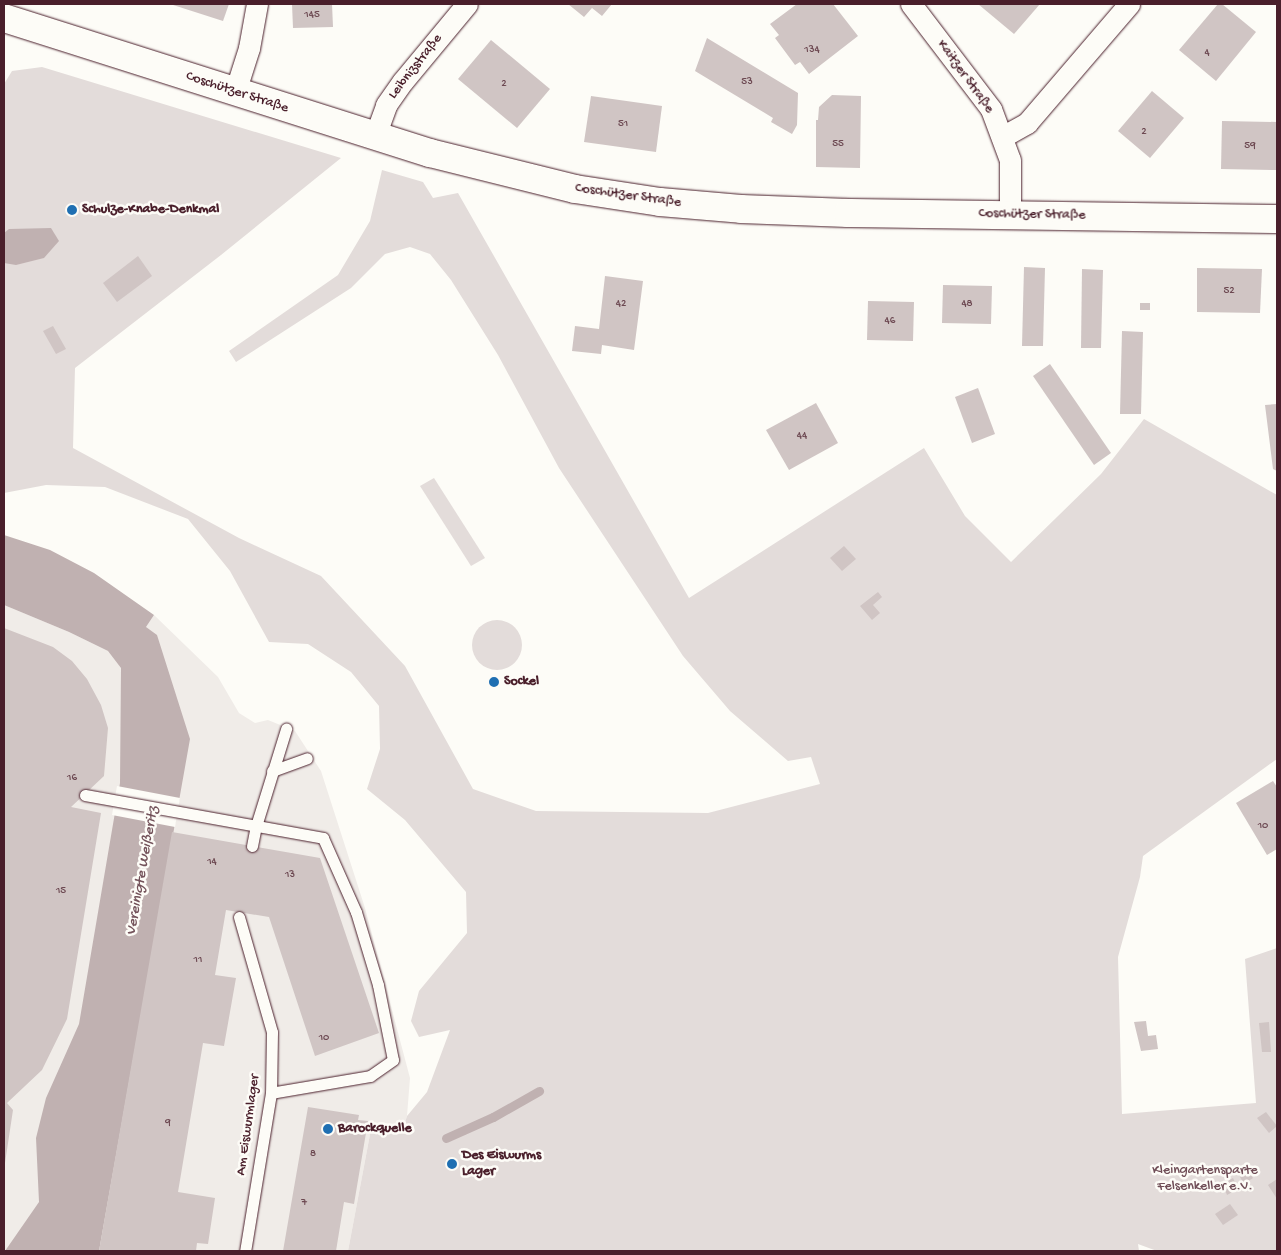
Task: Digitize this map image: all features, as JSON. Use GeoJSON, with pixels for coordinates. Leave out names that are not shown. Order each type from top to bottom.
{"type":"FeatureCollection","features":[{"type":"Feature","properties":{"kind":"street"},"geometry":{"type":"LineString","coordinates":[[236,92],[249,48],[256,4]]}},
{"type":"Feature","properties":{"kind":"street","name":"Leibnizstraße"},"geometry":{"type":"LineString","coordinates":[[375,136],[386,105],[467,4]]}},
{"type":"Feature","properties":{"kind":"street","name":"Kaitzer Straße"},"geometry":{"type":"LineString","coordinates":[[911,4],[991,109],[1010,160],[1010,214]]}},
{"type":"Feature","properties":{"kind":"street"},"geometry":{"type":"LineString","coordinates":[[1002,137],[1027,123],[1130,4]]}},
{"type":"Feature","properties":{"kind":"street","name":"Coschützer Straße"},"geometry":{"type":"LineString","coordinates":[[4,18],[375,136],[459,161],[575,189],[660,202],[790,211],[1277,219]]}},
{"type":"Feature","properties":{"kind":"lane"},"geometry":{"type":"LineString","coordinates":[[252,846],[256,826],[286,729]]}},
{"type":"Feature","properties":{"kind":"lane"},"geometry":{"type":"LineString","coordinates":[[272,771],[307,758]]}},
{"type":"Feature","properties":{"kind":"lane"},"geometry":{"type":"LineString","coordinates":[[84,795],[323,838],[356,912],[378,985],[393,1060],[370,1076],[271,1092]]}},
{"type":"Feature","properties":{"kind":"lane","name":"Am Eiswurmlager"},"geometry":{"type":"LineString","coordinates":[[239,917],[272,1032],[271,1092],[245,1251]]}},
{"type":"Feature","properties":{"kind":"shaded area"},"geometry":{"type":"Polygon","coordinates":[[[4,605],[69,632],[108,651],[146,627],[154,615],[218,677],[239,713],[255,723],[268,720],[295,731],[321,771],[365,908],[410,1078],[407,1116],[402,1132],[371,1129],[348,1251],[4,1251],[4,605]]]}},
{"type":"Feature","properties":{"kind":"green space","name":"Kleingartensparte Felsenkeller e.V."},"geometry":{"type":"Polygon","coordinates":[[[42,67],[341,158],[221,255],[75,368],[73,448],[239,538],[321,576],[405,666],[473,789],[536,811],[708,813],[820,784],[811,757],[788,761],[730,711],[683,656],[559,468],[498,355],[451,280],[430,254],[410,247],[385,254],[351,288],[236,362],[229,351],[338,275],[370,221],[382,170],[423,182],[433,198],[458,193],[689,598],[924,448],[965,516],[1011,562],[1101,474],[1144,419],[1277,495],[1277,759],[1143,856],[1140,877],[1118,957],[1122,1114],[1256,1103],[1245,959],[1277,948],[1277,1251],[1157,1251],[1138,1244],[1139,1251],[348,1251],[371,1129],[402,1132],[407,1116],[427,1092],[450,1030],[419,1037],[411,1021],[419,991],[467,933],[466,892],[405,820],[367,789],[380,749],[379,706],[351,672],[308,644],[269,642],[230,571],[188,519],[105,487],[46,485],[4,493],[4,84],[12,71],[42,67]]]}},
{"type":"Feature","properties":{"kind":"green space"},"geometry":{"type":"Polygon","coordinates":[[[434,478],[485,558],[471,566],[420,486],[434,478]]]}},
{"type":"Feature","properties":{"kind":"green space"},"geometry":{"type":"Polygon","coordinates":[[[497,620],[507,622],[515,627],[520,635],[522,645],[520,655],[515,663],[507,668],[497,670],[487,668],[479,663],[474,655],[472,645],[474,635],[479,627],[487,622],[497,620]]]}},
{"type":"Feature","properties":{"kind":"water"},"geometry":{"type":"Polygon","coordinates":[[[51,228],[59,241],[44,258],[16,265],[4,263],[4,233],[9,229],[51,228]]]}},
{"type":"Feature","properties":{"kind":"water","name":"Vereinigte Weißeritz"},"geometry":{"type":"Polygon","coordinates":[[[4,535],[50,550],[94,573],[154,615],[146,627],[157,635],[190,739],[99,1251],[5,1251],[39,1202],[36,1138],[46,1098],[79,1024],[120,783],[121,668],[108,651],[69,632],[4,605],[4,535]]]}},
{"type":"Feature","properties":{"kind":"pier"},"geometry":{"type":"Polygon","coordinates":[[[117,786],[180,798],[175,827],[112,815],[117,786]]]}},
{"type":"Feature","properties":{"kind":"building"},"geometry":{"type":"Polygon","coordinates":[[[170,4],[229,4],[223,21],[170,4]]]}},
{"type":"Feature","properties":{"kind":"building"},"geometry":{"type":"Polygon","coordinates":[[[292,4],[332,4],[333,27],[293,28],[292,4]]]}},
{"type":"Feature","properties":{"kind":"building"},"geometry":{"type":"Polygon","coordinates":[[[568,4],[612,4],[602,16],[592,8],[584,17],[568,4]]]}},
{"type":"Feature","properties":{"kind":"building"},"geometry":{"type":"Polygon","coordinates":[[[797,4],[833,4],[858,36],[809,74],[800,62],[795,65],[775,38],[779,35],[770,24],[797,4]]]}},
{"type":"Feature","properties":{"kind":"building"},"geometry":{"type":"Polygon","coordinates":[[[978,4],[1040,4],[1014,34],[978,4]]]}},
{"type":"Feature","properties":{"kind":"building"},"geometry":{"type":"Polygon","coordinates":[[[1218,4],[1222,4],[1256,32],[1216,81],[1179,50],[1218,4]]]}},
{"type":"Feature","properties":{"kind":"building"},"geometry":{"type":"Polygon","coordinates":[[[707,38],[798,93],[797,125],[792,134],[771,122],[773,118],[695,71],[707,38]]]}},
{"type":"Feature","properties":{"kind":"building"},"geometry":{"type":"Polygon","coordinates":[[[491,40],[550,89],[517,128],[458,79],[491,40]]]}},
{"type":"Feature","properties":{"kind":"building"},"geometry":{"type":"Polygon","coordinates":[[[1152,91],[1184,118],[1150,158],[1118,131],[1152,91]]]}},
{"type":"Feature","properties":{"kind":"building"},"geometry":{"type":"Polygon","coordinates":[[[832,95],[861,96],[860,168],[816,167],[816,120],[818,120],[819,107],[832,95]]]}},
{"type":"Feature","properties":{"kind":"building"},"geometry":{"type":"Polygon","coordinates":[[[591,96],[662,106],[656,152],[584,142],[591,96]]]}},
{"type":"Feature","properties":{"kind":"building"},"geometry":{"type":"Polygon","coordinates":[[[1222,121],[1277,122],[1277,170],[1221,169],[1222,121]]]}},
{"type":"Feature","properties":{"kind":"building"},"geometry":{"type":"Polygon","coordinates":[[[138,256],[152,276],[117,302],[103,283],[138,256]]]}},
{"type":"Feature","properties":{"kind":"building"},"geometry":{"type":"Polygon","coordinates":[[[1024,267],[1045,268],[1043,346],[1022,346],[1024,267]]]}},
{"type":"Feature","properties":{"kind":"building"},"geometry":{"type":"Polygon","coordinates":[[[1197,268],[1262,269],[1260,313],[1197,312],[1197,268]]]}},
{"type":"Feature","properties":{"kind":"building"},"geometry":{"type":"Polygon","coordinates":[[[1082,269],[1103,270],[1101,348],[1081,348],[1082,269]]]}},
{"type":"Feature","properties":{"kind":"building"},"geometry":{"type":"Polygon","coordinates":[[[605,276],[643,281],[634,350],[602,345],[601,354],[572,351],[575,326],[599,329],[605,276]]]}},
{"type":"Feature","properties":{"kind":"building"},"geometry":{"type":"Polygon","coordinates":[[[943,285],[992,286],[991,324],[942,323],[943,285]]]}},
{"type":"Feature","properties":{"kind":"building"},"geometry":{"type":"Polygon","coordinates":[[[868,301],[914,302],[913,341],[867,340],[868,301]]]}},
{"type":"Feature","properties":{"kind":"building"},"geometry":{"type":"Polygon","coordinates":[[[1140,303],[1150,303],[1150,310],[1140,310],[1140,303]]]}},
{"type":"Feature","properties":{"kind":"building"},"geometry":{"type":"Polygon","coordinates":[[[53,326],[66,349],[56,354],[43,331],[53,326]]]}},
{"type":"Feature","properties":{"kind":"building"},"geometry":{"type":"Polygon","coordinates":[[[1122,331],[1143,332],[1141,414],[1120,414],[1122,331]]]}},
{"type":"Feature","properties":{"kind":"building"},"geometry":{"type":"Polygon","coordinates":[[[1050,364],[1111,453],[1094,465],[1033,376],[1050,364]]]}},
{"type":"Feature","properties":{"kind":"building"},"geometry":{"type":"Polygon","coordinates":[[[978,388],[995,434],[972,443],[955,397],[978,388]]]}},
{"type":"Feature","properties":{"kind":"building"},"geometry":{"type":"Polygon","coordinates":[[[816,403],[838,443],[789,470],[766,430],[816,403]]]}},
{"type":"Feature","properties":{"kind":"building"},"geometry":{"type":"Polygon","coordinates":[[[1277,404],[1277,471],[1273,469],[1265,405],[1277,404]]]}},
{"type":"Feature","properties":{"kind":"building"},"geometry":{"type":"Polygon","coordinates":[[[844,546],[856,559],[842,571],[830,558],[844,546]]]}},
{"type":"Feature","properties":{"kind":"building"},"geometry":{"type":"Polygon","coordinates":[[[878,592],[882,597],[873,605],[880,613],[872,620],[860,606],[878,592]]]}},
{"type":"Feature","properties":{"kind":"building"},"geometry":{"type":"Polygon","coordinates":[[[4,628],[53,647],[72,661],[87,679],[101,705],[108,728],[104,776],[71,807],[101,813],[67,1019],[42,1070],[7,1103],[13,1110],[5,1163],[4,628]]]}},
{"type":"Feature","properties":{"kind":"building"},"geometry":{"type":"Polygon","coordinates":[[[1273,781],[1277,787],[1277,849],[1267,855],[1236,803],[1273,781]]]}},
{"type":"Feature","properties":{"kind":"building"},"geometry":{"type":"Polygon","coordinates":[[[172,832],[320,858],[379,1033],[315,1056],[269,917],[226,910],[215,975],[236,978],[224,1046],[203,1043],[178,1192],[215,1198],[208,1244],[197,1243],[196,1251],[99,1251],[172,832]]]}},
{"type":"Feature","properties":{"kind":"building"},"geometry":{"type":"Polygon","coordinates":[[[1146,1021],[1148,1036],[1156,1035],[1158,1049],[1141,1051],[1134,1022],[1146,1021]]]}},
{"type":"Feature","properties":{"kind":"building"},"geometry":{"type":"Polygon","coordinates":[[[1269,1022],[1271,1052],[1262,1052],[1259,1023],[1269,1022]]]}},
{"type":"Feature","properties":{"kind":"building"},"geometry":{"type":"Polygon","coordinates":[[[308,1107],[359,1115],[358,1120],[368,1121],[354,1204],[344,1202],[336,1251],[283,1251],[308,1107]]]}},
{"type":"Feature","properties":{"kind":"building"},"geometry":{"type":"Polygon","coordinates":[[[1266,1112],[1277,1126],[1269,1133],[1257,1118],[1266,1112]]]}},
{"type":"Feature","properties":{"kind":"building"},"geometry":{"type":"Polygon","coordinates":[[[1248,1171],[1253,1178],[1244,1184],[1240,1177],[1248,1171]]]}},
{"type":"Feature","properties":{"kind":"building"},"geometry":{"type":"Polygon","coordinates":[[[1233,1178],[1238,1189],[1227,1195],[1225,1190],[1229,1187],[1226,1182],[1233,1178]]]}},
{"type":"Feature","properties":{"kind":"building"},"geometry":{"type":"Polygon","coordinates":[[[1277,1179],[1277,1199],[1268,1185],[1277,1179]]]}},
{"type":"Feature","properties":{"kind":"building"},"geometry":{"type":"Polygon","coordinates":[[[1230,1204],[1238,1215],[1223,1225],[1215,1214],[1230,1204]]]}},
{"type":"Feature","properties":{"kind":"waterway"},"geometry":{"type":"LineString","coordinates":[[446,1138],[493,1117],[539,1091]]}},
{"type":"Feature","properties":{"kind":"place","name":"Schulze-Knabe-Denkmal"},"geometry":{"type":"Point","coordinates":[72,210]}},
{"type":"Feature","properties":{"kind":"place","name":"Sockel"},"geometry":{"type":"Point","coordinates":[494,682]}},
{"type":"Feature","properties":{"kind":"place","name":"Barockquelle"},"geometry":{"type":"Point","coordinates":[328,1129]}},
{"type":"Feature","properties":{"kind":"place","name":"Des Eiswurms Lager"},"geometry":{"type":"Point","coordinates":[452,1164]}}]}
